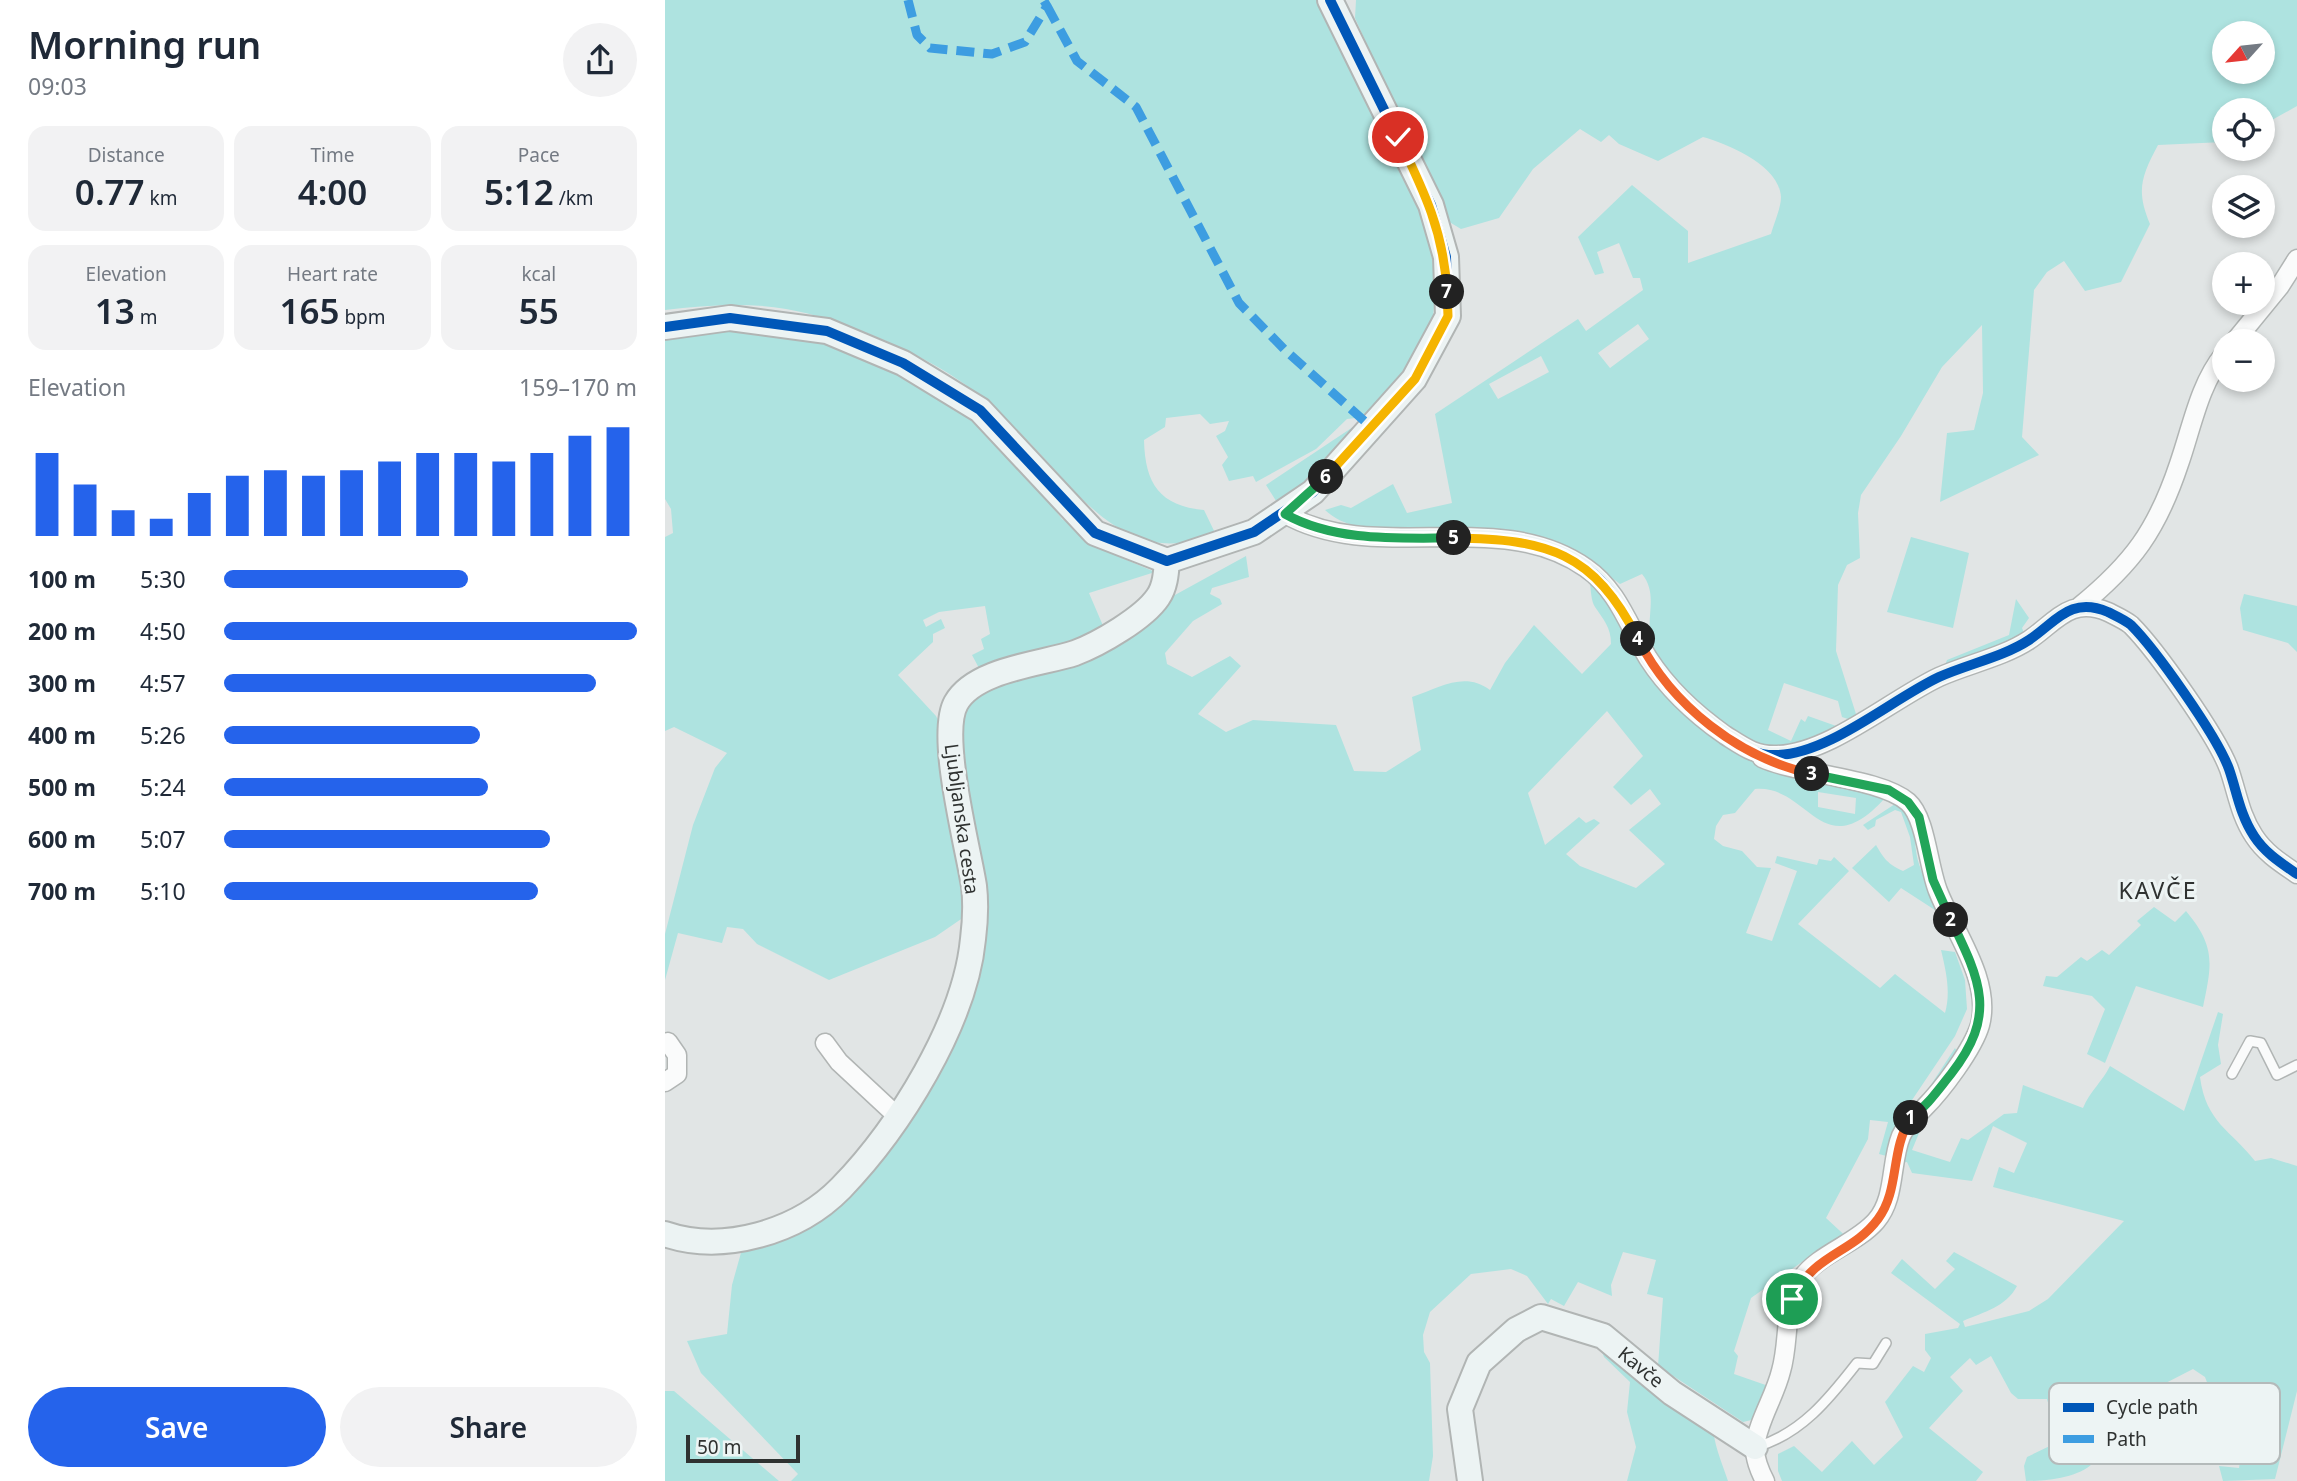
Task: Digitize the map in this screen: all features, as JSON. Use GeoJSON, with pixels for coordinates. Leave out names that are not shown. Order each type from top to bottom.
{"type":"FeatureCollection","features":[{"type":"Feature","properties":{"kind":"street"},"geometry":{"type":"LineString","coordinates":[[665,327],[730,318],[827,331],[902,363],[981,410],[1095,533],[1167,561],[1254,532],[1285,514],[1313,492],[1415,379],[1448,316],[1445,257],[1431,205],[1330,0]]}},
{"type":"Feature","properties":{"kind":"street"},"geometry":{"type":"LineString","coordinates":[[2245,329],[2280,286],[2297,259]]}},
{"type":"Feature","properties":{"kind":"street"},"geometry":{"type":"LineString","coordinates":[[1755,755],[1781,756],[1812,749],[1937,678],[2028,640],[2059,614],[2079,607],[2106,586],[2144,544],[2179,464],[2194,412],[2212,377]]}},
{"type":"Feature","properties":{"kind":"street"},"geometry":{"type":"LineString","coordinates":[[1285,514],[1327,531],[1375,536],[1501,539],[1567,556],[1589,569],[1610,592],[1648,658],[1683,702],[1755,755],[1784,768],[1889,790],[1908,802],[1919,817],[1933,880],[1969,957],[1981,1005],[1980,1026],[1957,1066],[1924,1108],[1910,1119],[1900,1137],[1888,1201],[1877,1220],[1855,1241],[1823,1260],[1803,1277],[1792,1299],[1782,1370],[1755,1447],[1765,1481]]}},
{"type":"Feature","properties":{"kind":"street","name":"Ljubljanska cesta"},"geometry":{"type":"LineString","coordinates":[[665,1234],[684,1241],[726,1243],[767,1232],[809,1212],[840,1189],[915,1092],[945,1034],[968,978],[971,951],[974,890],[949,734],[956,703],[977,684],[1009,669],[1076,652],[1126,626],[1158,598],[1165,583],[1167,561]]}},
{"type":"Feature","properties":{"kind":"street"},"geometry":{"type":"LineString","coordinates":[[2079,607],[2105,611],[2128,622],[2148,645],[2217,744],[2254,836],[2271,856],[2297,874]]}},
{"type":"Feature","properties":{"kind":"street"},"geometry":{"type":"LineString","coordinates":[[665,1082],[677,1074],[677,1055],[668,1042]]}},
{"type":"Feature","properties":{"kind":"street"},"geometry":{"type":"LineString","coordinates":[[825,1043],[839,1062],[897,1116]]}},
{"type":"Feature","properties":{"kind":"street","name":"Kavče"},"geometry":{"type":"LineString","coordinates":[[1470,1481],[1460,1409],[1479,1363],[1516,1330],[1541,1317],[1603,1336],[1672,1392],[1755,1447]]}},
{"type":"Feature","properties":{"kind":"lane"},"geometry":{"type":"LineString","coordinates":[[2232,1074],[2250,1041],[2262,1043],[2277,1075],[2297,1065]]}},
{"type":"Feature","properties":{"kind":"lane"},"geometry":{"type":"LineString","coordinates":[[1755,1447],[1775,1442],[1805,1423],[1857,1363],[1873,1364],[1886,1343]]}},
{"type":"Feature","properties":{"kind":"shaded area"},"geometry":{"type":"Polygon","coordinates":[[[665,0],[1320,0],[1427,220],[1436,290],[1433,316],[1419,352],[1398,382],[1364,417],[1347,419],[1316,449],[1256,482],[1253,476],[1229,481],[1222,465],[1228,457],[1216,436],[1225,431],[1229,421],[1210,424],[1200,414],[1166,418],[1165,427],[1144,440],[1152,480],[1166,498],[1176,504],[1204,510],[1217,537],[1158,543],[1124,531],[1087,504],[1013,426],[980,396],[939,368],[898,346],[852,327],[786,309],[726,305],[665,310],[665,0]]]}},
{"type":"Feature","properties":{"kind":"shaded area"},"geometry":{"type":"Polygon","coordinates":[[[1356,0],[2297,0],[2297,106],[2275,118],[2275,98],[2212,98],[2212,143],[2158,145],[2142,184],[2143,202],[2150,224],[2121,282],[2085,291],[2064,261],[2047,272],[2034,290],[2022,437],[2039,455],[1940,502],[1947,433],[1974,430],[1983,393],[1982,325],[1942,367],[1901,436],[1861,495],[1858,513],[1860,558],[1847,565],[1838,585],[1836,651],[1856,714],[1851,720],[1842,717],[1838,701],[1784,683],[1768,730],[1791,741],[1801,719],[1805,722],[1808,716],[1839,727],[1807,749],[1798,751],[1760,746],[1713,714],[1682,687],[1653,646],[1650,637],[1650,591],[1642,574],[1620,584],[1573,551],[1552,541],[1528,535],[1431,528],[1378,530],[1344,522],[1325,510],[1341,505],[1351,508],[1393,484],[1407,513],[1452,503],[1435,414],[1578,319],[1586,331],[1643,290],[1640,278],[1633,278],[1619,243],[1597,252],[1604,273],[1595,275],[1578,237],[1632,185],[1688,231],[1688,263],[1771,234],[1781,197],[1771,175],[1751,158],[1703,137],[1658,161],[1619,144],[1609,135],[1601,142],[1580,129],[1533,169],[1499,218],[1461,229],[1446,220],[1355,18],[1356,0]],[[1638,324],[1598,353],[1610,368],[1649,339],[1638,324]],[[1541,356],[1489,384],[1498,399],[1549,372],[1541,356]]]}},
{"type":"Feature","properties":{"kind":"shaded area"},"geometry":{"type":"Polygon","coordinates":[[[732,326],[797,333],[900,369],[982,424],[1017,460],[1062,519],[1115,555],[1155,572],[1089,593],[1104,628],[1087,638],[980,670],[972,655],[984,649],[981,639],[990,634],[985,606],[939,612],[923,620],[926,627],[941,619],[945,628],[933,634],[933,642],[898,675],[936,716],[944,732],[967,915],[935,937],[829,980],[757,944],[743,929],[727,927],[722,943],[678,933],[665,980],[665,934],[693,825],[715,768],[727,753],[674,727],[665,731],[665,537],[673,533],[671,509],[665,499],[665,336],[732,326]]]}},
{"type":"Feature","properties":{"kind":"shaded area"},"geometry":{"type":"Polygon","coordinates":[[[1353,427],[1355,430],[1302,486],[1278,504],[1266,485],[1353,427]]]}},
{"type":"Feature","properties":{"kind":"shaded area"},"geometry":{"type":"Polygon","coordinates":[[[1911,537],[1969,553],[1953,628],[1887,612],[1911,537]]]}},
{"type":"Feature","properties":{"kind":"shaded area"},"geometry":{"type":"Polygon","coordinates":[[[1246,556],[1249,577],[1212,588],[1210,594],[1220,599],[1222,604],[1193,621],[1165,653],[1167,664],[1192,677],[1230,656],[1241,666],[1198,714],[1226,732],[1253,720],[1336,725],[1354,771],[1386,772],[1421,750],[1412,697],[1461,681],[1480,684],[1490,690],[1505,663],[1534,625],[1582,674],[1611,644],[1608,628],[1593,602],[1590,584],[1594,581],[1722,740],[1877,790],[1885,798],[1864,818],[1846,825],[1830,825],[1789,798],[1774,791],[1755,789],[1735,813],[1723,815],[1716,826],[1714,839],[1723,846],[1742,851],[1757,867],[1771,868],[1746,933],[1772,941],[1797,871],[1775,863],[1777,856],[1817,865],[1819,859],[1831,861],[1834,857],[1849,871],[1798,924],[1880,988],[1895,974],[1945,1013],[1948,989],[1941,950],[1955,952],[1965,980],[1967,1009],[1955,1036],[1906,1109],[1890,1157],[1879,1154],[1888,1122],[1870,1120],[1868,1139],[1826,1218],[1852,1242],[1836,1252],[1816,1252],[1751,1298],[1734,1351],[1738,1356],[1734,1374],[1783,1391],[1764,1417],[1743,1422],[1658,1366],[1663,1298],[1647,1294],[1656,1260],[1623,1252],[1611,1285],[1612,1296],[1578,1282],[1564,1306],[1551,1299],[1548,1304],[1527,1276],[1511,1269],[1471,1274],[1430,1312],[1423,1335],[1424,1352],[1430,1363],[1433,1456],[1429,1481],[791,1481],[798,1474],[701,1373],[687,1341],[727,1334],[732,1285],[744,1242],[843,1197],[977,981],[958,738],[961,710],[978,689],[1164,601],[1246,556]],[[1607,711],[1528,793],[1545,845],[1579,817],[1586,823],[1594,819],[1600,823],[1566,854],[1580,866],[1636,888],[1665,864],[1629,830],[1661,804],[1650,789],[1631,805],[1613,787],[1643,756],[1607,711]],[[1818,792],[1818,807],[1855,814],[1856,798],[1818,792]]]}},
{"type":"Feature","properties":{"kind":"shaded area"},"geometry":{"type":"Polygon","coordinates":[[[2244,594],[2297,606],[2297,652],[2288,643],[2243,630],[2240,608],[2244,594]]]}},
{"type":"Feature","properties":{"kind":"shaded area"},"geometry":{"type":"Polygon","coordinates":[[[2016,599],[2029,618],[2022,628],[2025,635],[1944,668],[1947,660],[2009,635],[2016,599]]]}},
{"type":"Feature","properties":{"kind":"shaded area"},"geometry":{"type":"Polygon","coordinates":[[[1895,804],[1908,815],[1919,864],[1940,911],[1938,912],[1901,888],[1889,902],[1852,868],[1876,845],[1887,861],[1903,871],[1914,865],[1910,837],[1901,812],[1895,810],[1876,820],[1875,826],[1868,830],[1863,825],[1895,804]]]}},
{"type":"Feature","properties":{"kind":"shaded area"},"geometry":{"type":"Polygon","coordinates":[[[2154,907],[2175,922],[2186,911],[2203,935],[2209,967],[2203,1007],[2136,986],[2105,1063],[2087,1054],[2105,1009],[2092,996],[2043,986],[2046,976],[2057,977],[2081,957],[2087,961],[2102,950],[2109,955],[2141,925],[2137,921],[2154,907]]]}},
{"type":"Feature","properties":{"kind":"shaded area"},"geometry":{"type":"Polygon","coordinates":[[[2218,1012],[2223,1014],[2218,1045],[2221,1064],[2200,1077],[2208,1105],[2221,1125],[2255,1161],[2271,1158],[2297,1166],[2297,1391],[2280,1459],[2280,1383],[2207,1383],[2205,1377],[2193,1369],[2166,1383],[2049,1383],[2049,1406],[2047,1399],[2018,1399],[2011,1393],[1991,1356],[1976,1365],[1970,1358],[1950,1377],[1963,1391],[1929,1428],[1983,1472],[1976,1481],[1782,1481],[1778,1471],[1778,1454],[1794,1446],[1822,1472],[1852,1441],[1874,1465],[1903,1437],[1885,1402],[1913,1366],[1924,1372],[1931,1358],[1925,1350],[1925,1334],[1958,1328],[1960,1324],[1891,1273],[1902,1259],[1935,1289],[1955,1269],[1946,1261],[1954,1252],[2017,1286],[2001,1304],[1963,1321],[1965,1327],[2029,1311],[2048,1299],[2124,1221],[1993,1187],[1999,1167],[2014,1173],[2027,1143],[1993,1126],[1972,1181],[1912,1173],[1907,1162],[1900,1163],[1923,1097],[1955,1048],[1958,1053],[1932,1102],[1912,1150],[1950,1162],[1961,1138],[1968,1140],[2004,1114],[2017,1113],[2023,1085],[2083,1108],[2110,1066],[2184,1111],[2218,1012]]]}},
{"type":"Feature","properties":{"kind":"shaded area"},"geometry":{"type":"Polygon","coordinates":[[[1598,1341],[1713,1416],[1715,1441],[1728,1481],[1627,1481],[1636,1447],[1627,1412],[1630,1382],[1604,1357],[1598,1341]]]}},
{"type":"Feature","properties":{"kind":"shaded area"},"geometry":{"type":"Polygon","coordinates":[[[665,1391],[674,1391],[779,1481],[665,1481],[665,1391]]]}},
{"type":"Feature","properties":{"kind":"shaded area"},"geometry":{"type":"Polygon","coordinates":[[[2049,1446],[2049,1464],[2092,1464],[2071,1475],[2026,1481],[2024,1466],[2027,1457],[2049,1446]]]}},
{"type":"Feature","properties":{"kind":"shaded area"},"geometry":{"type":"Polygon","coordinates":[[[2240,1464],[2279,1464],[2275,1479],[2223,1481],[2219,1466],[2239,1468],[2240,1464]]]}},
{"type":"Feature","properties":{"kind":"marked path"},"geometry":{"type":"LineString","coordinates":[[908,0],[917,35],[930,48],[992,54],[1025,42],[1047,6],[1044,1]]}},
{"type":"Feature","properties":{"kind":"marked path"},"geometry":{"type":"LineString","coordinates":[[1047,6],[1077,61],[1136,107],[1239,303],[1286,351],[1371,427]]}},
{"type":"Feature","properties":{"kind":"cycle path"},"geometry":{"type":"LineString","coordinates":[[665,327],[730,318],[827,331],[903,363],[980,410],[1095,533],[1167,561],[1254,532],[1313,492],[1414,379],[1448,316],[1446,257],[1431,205],[1330,0]]}},
{"type":"Feature","properties":{"kind":"cycle path"},"geometry":{"type":"LineString","coordinates":[[1285,514],[1320,529],[1358,536],[1476,537],[1515,541],[1552,550],[1586,568],[1607,587],[1648,658],[1664,680],[1693,710],[1738,743],[1750,750],[1769,755],[1797,752],[1839,736],[1939,677],[2019,646],[2073,609],[2095,608],[2108,612],[2131,625],[2170,673],[2222,754],[2242,812],[2254,836],[2268,853],[2297,874]]}},
{"type":"Feature","properties":{"kind":"district","name":"KAVČE"},"geometry":{"type":"Point","coordinates":[2158,890]}},
{"type":"Feature","properties":{"kind":"route"},"geometry":{"type":"LineString","coordinates":[[1398,137],[1431,205],[1445,257],[1448,316],[1415,379],[1313,492],[1285,514],[1327,531],[1375,536],[1501,539],[1567,556],[1589,569],[1626,615],[1648,658],[1683,702],[1700,718],[1755,755],[1784,768],[1889,790],[1908,802],[1919,817],[1933,880],[1969,957],[1981,1005],[1980,1026],[1957,1066],[1924,1108],[1910,1119],[1900,1137],[1888,1201],[1877,1220],[1855,1241],[1823,1260],[1803,1277],[1792,1299]]}}]}
